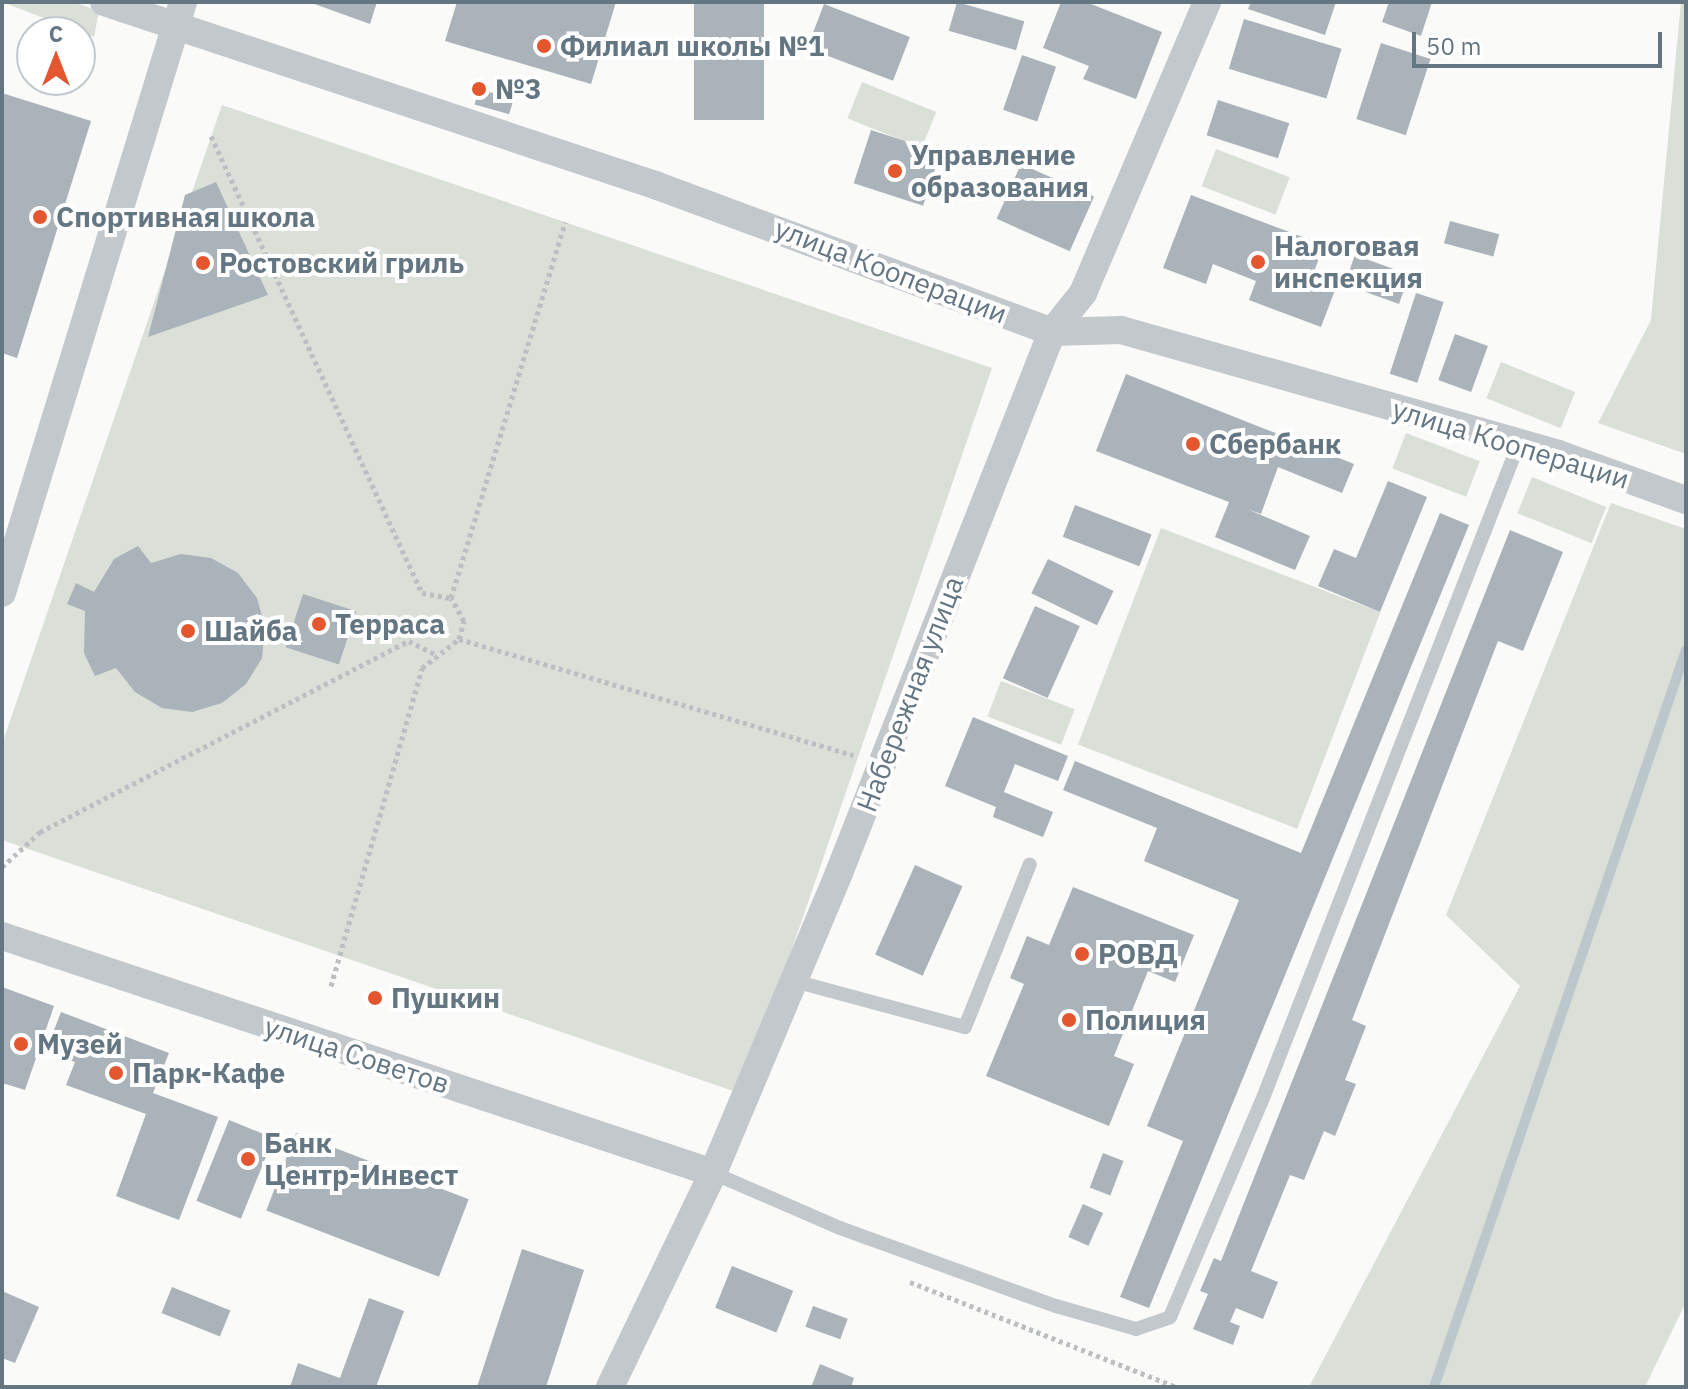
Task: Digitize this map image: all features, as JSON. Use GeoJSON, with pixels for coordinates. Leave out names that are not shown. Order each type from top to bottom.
{"type":"FeatureCollection","features":[{"type":"Feature","properties":{"kind":"street","name":"улица Кооперации"},"geometry":{"type":"LineString","coordinates":[[104,2],[178,15],[669,189],[1052,332],[1121,330],[1519,443],[1686,500]]}},
{"type":"Feature","properties":{"kind":"street","name":"Набережная улица"},"geometry":{"type":"LineString","coordinates":[[610,1387],[713,1173],[884,767],[1052,332],[1083,293],[1207,2]]}},
{"type":"Feature","properties":{"kind":"street"},"geometry":{"type":"LineString","coordinates":[[2,593],[178,15]]}},
{"type":"Feature","properties":{"kind":"street","name":"улица Советов"},"geometry":{"type":"LineString","coordinates":[[2,936],[713,1173]]}},
{"type":"Feature","properties":{"kind":"lane"},"geometry":{"type":"LineString","coordinates":[[713,1173],[840,1228],[1056,1306],[1136,1329],[1170,1317],[1261,1103],[1519,443]]}},
{"type":"Feature","properties":{"kind":"lane"},"geometry":{"type":"LineString","coordinates":[[794,981],[965,1027],[1030,864]]}},
{"type":"Feature","properties":{"kind":"path"},"geometry":{"type":"LineString","coordinates":[[211,136],[422,593],[451,598]]}},
{"type":"Feature","properties":{"kind":"path"},"geometry":{"type":"LineString","coordinates":[[331,986],[422,668],[459,639],[464,621],[451,598],[565,222]]}},
{"type":"Feature","properties":{"kind":"path"},"geometry":{"type":"LineString","coordinates":[[459,639],[858,757]]}},
{"type":"Feature","properties":{"kind":"path"},"geometry":{"type":"LineString","coordinates":[[2,867],[40,832],[409,641],[436,655]]}},
{"type":"Feature","properties":{"kind":"path"},"geometry":{"type":"LineString","coordinates":[[901,1278],[1176,1387]]}},
{"type":"Feature","properties":{"kind":"shaded area"},"geometry":{"type":"Polygon","coordinates":[[[2,2],[73,2],[99,11],[96,27],[96,16],[39,16],[2,2]]]}},
{"type":"Feature","properties":{"kind":"shaded area"},"geometry":{"type":"Polygon","coordinates":[[[1681,2],[1686,2],[1686,454],[1598,423],[1651,320],[1681,2]]]}},
{"type":"Feature","properties":{"kind":"shaded area"},"geometry":{"type":"Polygon","coordinates":[[[862,82],[936,112],[922,148],[847,118],[862,82]]]}},
{"type":"Feature","properties":{"kind":"shaded area"},"geometry":{"type":"Polygon","coordinates":[[[222,105],[992,368],[742,1094],[2,840],[2,744],[222,105]]]}},
{"type":"Feature","properties":{"kind":"shaded area"},"geometry":{"type":"Polygon","coordinates":[[[1216,149],[1290,177],[1275,215],[1202,186],[1216,149]]]}},
{"type":"Feature","properties":{"kind":"shaded area"},"geometry":{"type":"Polygon","coordinates":[[[1501,362],[1575,392],[1561,428],[1486,398],[1501,362]]]}},
{"type":"Feature","properties":{"kind":"shaded area"},"geometry":{"type":"Polygon","coordinates":[[[1406,433],[1480,461],[1466,497],[1392,468],[1406,433]]]}},
{"type":"Feature","properties":{"kind":"shaded area"},"geometry":{"type":"Polygon","coordinates":[[[1532,477],[1606,507],[1592,543],[1517,513],[1532,477]]]}},
{"type":"Feature","properties":{"kind":"shaded area"},"geometry":{"type":"Polygon","coordinates":[[[1611,503],[1686,529],[1686,1302],[1645,1387],[1309,1387],[1520,986],[1446,915],[1611,503]]]}},
{"type":"Feature","properties":{"kind":"shaded area"},"geometry":{"type":"Polygon","coordinates":[[[1161,528],[1380,612],[1297,829],[1078,745],[1161,528]]]}},
{"type":"Feature","properties":{"kind":"shaded area"},"geometry":{"type":"Polygon","coordinates":[[[1001,681],[1075,709],[1061,745],[987,716],[1001,681]]]}},
{"type":"Feature","properties":{"kind":"building"},"geometry":{"type":"Polygon","coordinates":[[[309,2],[377,2],[370,24],[309,2]]]}},
{"type":"Feature","properties":{"kind":"building"},"geometry":{"type":"Polygon","coordinates":[[[457,2],[616,2],[591,84],[445,41],[457,2]]]}},
{"type":"Feature","properties":{"kind":"building"},"geometry":{"type":"Polygon","coordinates":[[[694,2],[764,2],[764,120],[694,120],[694,2]]]}},
{"type":"Feature","properties":{"kind":"building"},"geometry":{"type":"Polygon","coordinates":[[[957,2],[1024,21],[1016,50],[949,31],[957,2]]]}},
{"type":"Feature","properties":{"kind":"building"},"geometry":{"type":"Polygon","coordinates":[[[1061,2],[1086,2],[1162,32],[1136,99],[1083,79],[1089,66],[1043,48],[1061,2]]]}},
{"type":"Feature","properties":{"kind":"building"},"geometry":{"type":"Polygon","coordinates":[[[1251,2],[1336,2],[1325,35],[1248,9],[1251,2]]]}},
{"type":"Feature","properties":{"kind":"building"},"geometry":{"type":"Polygon","coordinates":[[[1389,2],[1432,2],[1421,36],[1382,22],[1389,2]]]}},
{"type":"Feature","properties":{"kind":"building"},"geometry":{"type":"Polygon","coordinates":[[[824,4],[910,37],[893,81],[807,48],[824,4]]]}},
{"type":"Feature","properties":{"kind":"building"},"geometry":{"type":"Polygon","coordinates":[[[1244,19],[1342,49],[1326,99],[1229,69],[1244,19]]]}},
{"type":"Feature","properties":{"kind":"building"},"geometry":{"type":"Polygon","coordinates":[[[1381,43],[1430,59],[1406,135],[1356,119],[1381,43]]]}},
{"type":"Feature","properties":{"kind":"building"},"geometry":{"type":"Polygon","coordinates":[[[1022,55],[1056,67],[1037,122],[1003,110],[1022,55]]]}},
{"type":"Feature","properties":{"kind":"building"},"geometry":{"type":"Polygon","coordinates":[[[479,89],[514,99],[509,114],[475,104],[479,89]]]}},
{"type":"Feature","properties":{"kind":"building"},"geometry":{"type":"Polygon","coordinates":[[[2,93],[91,121],[17,358],[2,353],[2,93]]]}},
{"type":"Feature","properties":{"kind":"building"},"geometry":{"type":"Polygon","coordinates":[[[1218,100],[1289,123],[1278,158],[1207,135],[1218,100]]]}},
{"type":"Feature","properties":{"kind":"building"},"geometry":{"type":"Polygon","coordinates":[[[871,130],[940,153],[923,206],[854,183],[871,130]]]}},
{"type":"Feature","properties":{"kind":"building"},"geometry":{"type":"Polygon","coordinates":[[[1021,164],[1094,197],[1070,251],[997,219],[1021,164]]]}},
{"type":"Feature","properties":{"kind":"building"},"geometry":{"type":"Polygon","coordinates":[[[216,182],[268,295],[148,337],[185,195],[216,182]]]}},
{"type":"Feature","properties":{"kind":"building"},"geometry":{"type":"Polygon","coordinates":[[[1191,195],[1324,245],[1311,280],[1335,290],[1321,327],[1249,300],[1256,281],[1213,264],[1206,284],[1163,268],[1191,195]]]}},
{"type":"Feature","properties":{"kind":"building"},"geometry":{"type":"Polygon","coordinates":[[[1450,221],[1499,234],[1493,256],[1444,243],[1450,221]]]}},
{"type":"Feature","properties":{"kind":"building"},"geometry":{"type":"Polygon","coordinates":[[[1355,255],[1410,275],[1399,304],[1344,284],[1355,255]]]}},
{"type":"Feature","properties":{"kind":"building"},"geometry":{"type":"Polygon","coordinates":[[[1416,293],[1444,302],[1417,383],[1390,374],[1416,293]]]}},
{"type":"Feature","properties":{"kind":"building"},"geometry":{"type":"Polygon","coordinates":[[[1455,334],[1488,346],[1471,392],[1438,380],[1455,334]]]}},
{"type":"Feature","properties":{"kind":"building","name":"Сбербанк"},"geometry":{"type":"Polygon","coordinates":[[[1126,374],[1354,464],[1342,493],[1278,467],[1261,514],[1247,509],[1310,536],[1295,570],[1215,537],[1229,502],[1096,451],[1126,374]]]}},
{"type":"Feature","properties":{"kind":"building"},"geometry":{"type":"Polygon","coordinates":[[[1388,481],[1427,497],[1380,612],[1318,586],[1334,549],[1356,558],[1388,481]]]}},
{"type":"Feature","properties":{"kind":"building"},"geometry":{"type":"Polygon","coordinates":[[[1075,505],[1152,534],[1139,566],[1063,537],[1075,505]]]}},
{"type":"Feature","properties":{"kind":"building"},"geometry":{"type":"Polygon","coordinates":[[[1440,513],[1469,525],[1149,1308],[1120,1297],[1183,1141],[1147,1126],[1239,900],[1144,861],[1157,828],[1063,790],[1075,761],[1301,853],[1440,513]]]}},
{"type":"Feature","properties":{"kind":"building"},"geometry":{"type":"Polygon","coordinates":[[[1510,530],[1563,552],[1523,651],[1498,641],[1352,1020],[1366,1026],[1345,1080],[1356,1084],[1335,1136],[1324,1131],[1304,1180],[1290,1175],[1251,1271],[1278,1282],[1263,1319],[1236,1308],[1230,1322],[1240,1326],[1233,1345],[1193,1329],[1208,1294],[1200,1291],[1214,1258],[1221,1261],[1510,530]]]}},
{"type":"Feature","properties":{"kind":"building","name":"Шайба"},"geometry":{"type":"Polygon","coordinates":[[[138,546],[151,563],[181,554],[211,558],[238,573],[257,598],[265,627],[262,658],[246,684],[222,703],[192,712],[162,708],[135,692],[116,668],[95,676],[84,653],[85,611],[67,604],[76,583],[94,592],[114,559],[138,546]]]}},
{"type":"Feature","properties":{"kind":"building"},"geometry":{"type":"Polygon","coordinates":[[[1048,559],[1114,591],[1097,625],[1031,593],[1048,559]]]}},
{"type":"Feature","properties":{"kind":"building"},"geometry":{"type":"Polygon","coordinates":[[[303,594],[356,611],[339,665],[286,647],[303,594]]]}},
{"type":"Feature","properties":{"kind":"building"},"geometry":{"type":"Polygon","coordinates":[[[1035,606],[1080,626],[1048,698],[1003,678],[1035,606]]]}},
{"type":"Feature","properties":{"kind":"building"},"geometry":{"type":"Polygon","coordinates":[[[973,717],[1068,756],[1058,781],[1015,764],[1004,792],[1053,812],[1043,837],[993,817],[996,807],[945,786],[973,717]]]}},
{"type":"Feature","properties":{"kind":"building"},"geometry":{"type":"Polygon","coordinates":[[[915,865],[963,886],[923,976],[875,955],[915,865]]]}},
{"type":"Feature","properties":{"kind":"building","name":"Полиция"},"geometry":{"type":"Polygon","coordinates":[[[1073,887],[1194,935],[1175,982],[1148,971],[1114,1056],[1134,1064],[1109,1126],[986,1076],[1024,984],[1010,978],[1027,936],[1049,945],[1073,887]]]}},
{"type":"Feature","properties":{"kind":"building","name":"Музей"},"geometry":{"type":"Polygon","coordinates":[[[2,987],[54,1006],[25,1090],[2,1083],[2,987]]]}},
{"type":"Feature","properties":{"kind":"building"},"geometry":{"type":"Polygon","coordinates":[[[61,1012],[169,1053],[153,1093],[218,1117],[179,1220],[116,1196],[146,1114],[66,1085],[75,1062],[46,1051],[61,1012]]]}},
{"type":"Feature","properties":{"kind":"building"},"geometry":{"type":"Polygon","coordinates":[[[229,1120],[274,1138],[241,1219],[196,1201],[229,1120]]]}},
{"type":"Feature","properties":{"kind":"building"},"geometry":{"type":"Polygon","coordinates":[[[296,1133],[469,1199],[439,1277],[266,1210],[296,1133]]]}},
{"type":"Feature","properties":{"kind":"building"},"geometry":{"type":"Polygon","coordinates":[[[1103,1153],[1124,1161],[1110,1195],[1090,1188],[1103,1153]]]}},
{"type":"Feature","properties":{"kind":"building"},"geometry":{"type":"Polygon","coordinates":[[[1083,1204],[1103,1213],[1088,1246],[1068,1237],[1083,1204]]]}},
{"type":"Feature","properties":{"kind":"building"},"geometry":{"type":"Polygon","coordinates":[[[522,1249],[584,1270],[546,1387],[477,1387],[522,1249]]]}},
{"type":"Feature","properties":{"kind":"building"},"geometry":{"type":"Polygon","coordinates":[[[732,1266],[793,1291],[776,1332],[715,1308],[732,1266]]]}},
{"type":"Feature","properties":{"kind":"building"},"geometry":{"type":"Polygon","coordinates":[[[172,1287],[230,1311],[220,1337],[162,1313],[172,1287]]]}},
{"type":"Feature","properties":{"kind":"building"},"geometry":{"type":"Polygon","coordinates":[[[2,1291],[39,1307],[15,1363],[2,1358],[2,1291]]]}},
{"type":"Feature","properties":{"kind":"building"},"geometry":{"type":"Polygon","coordinates":[[[369,1298],[404,1311],[376,1387],[290,1387],[298,1363],[340,1378],[369,1298]]]}},
{"type":"Feature","properties":{"kind":"building"},"geometry":{"type":"Polygon","coordinates":[[[813,1306],[848,1319],[840,1339],[805,1327],[813,1306]]]}},
{"type":"Feature","properties":{"kind":"building"},"geometry":{"type":"Polygon","coordinates":[[[820,1364],[854,1378],[851,1387],[812,1385],[820,1364]]]}},
{"type":"Feature","properties":{"kind":"waterway"},"geometry":{"type":"LineString","coordinates":[[1434,1387],[1686,650]]}},
{"type":"Feature","properties":{"kind":"place","name":"Филиал школы №1"},"geometry":{"type":"Point","coordinates":[544,46]}},
{"type":"Feature","properties":{"kind":"place","name":"№3"},"geometry":{"type":"Point","coordinates":[479,89]}},
{"type":"Feature","properties":{"kind":"place","name":"Управление образования"},"geometry":{"type":"Point","coordinates":[895,171]}},
{"type":"Feature","properties":{"kind":"place","name":"Спортивная школа"},"geometry":{"type":"Point","coordinates":[40,217]}},
{"type":"Feature","properties":{"kind":"place","name":"Налоговая инспекция"},"geometry":{"type":"Point","coordinates":[1258,262]}},
{"type":"Feature","properties":{"kind":"place","name":"Ростовский гриль"},"geometry":{"type":"Point","coordinates":[203,263]}},
{"type":"Feature","properties":{"kind":"place","name":"Сбербанк"},"geometry":{"type":"Point","coordinates":[1193,444]}},
{"type":"Feature","properties":{"kind":"place","name":"Терраса"},"geometry":{"type":"Point","coordinates":[319,624]}},
{"type":"Feature","properties":{"kind":"place","name":"Шайба"},"geometry":{"type":"Point","coordinates":[188,631]}},
{"type":"Feature","properties":{"kind":"place","name":"РОВД"},"geometry":{"type":"Point","coordinates":[1082,954]}},
{"type":"Feature","properties":{"kind":"place","name":"Пушкин"},"geometry":{"type":"Point","coordinates":[375,998]}},
{"type":"Feature","properties":{"kind":"place","name":"Полиция"},"geometry":{"type":"Point","coordinates":[1069,1020]}},
{"type":"Feature","properties":{"kind":"place","name":"Музей"},"geometry":{"type":"Point","coordinates":[21,1044]}},
{"type":"Feature","properties":{"kind":"place","name":"Парк-Кафе"},"geometry":{"type":"Point","coordinates":[116,1073]}},
{"type":"Feature","properties":{"kind":"place","name":"Банк Центр-Инвест"},"geometry":{"type":"Point","coordinates":[248,1159]}}]}
